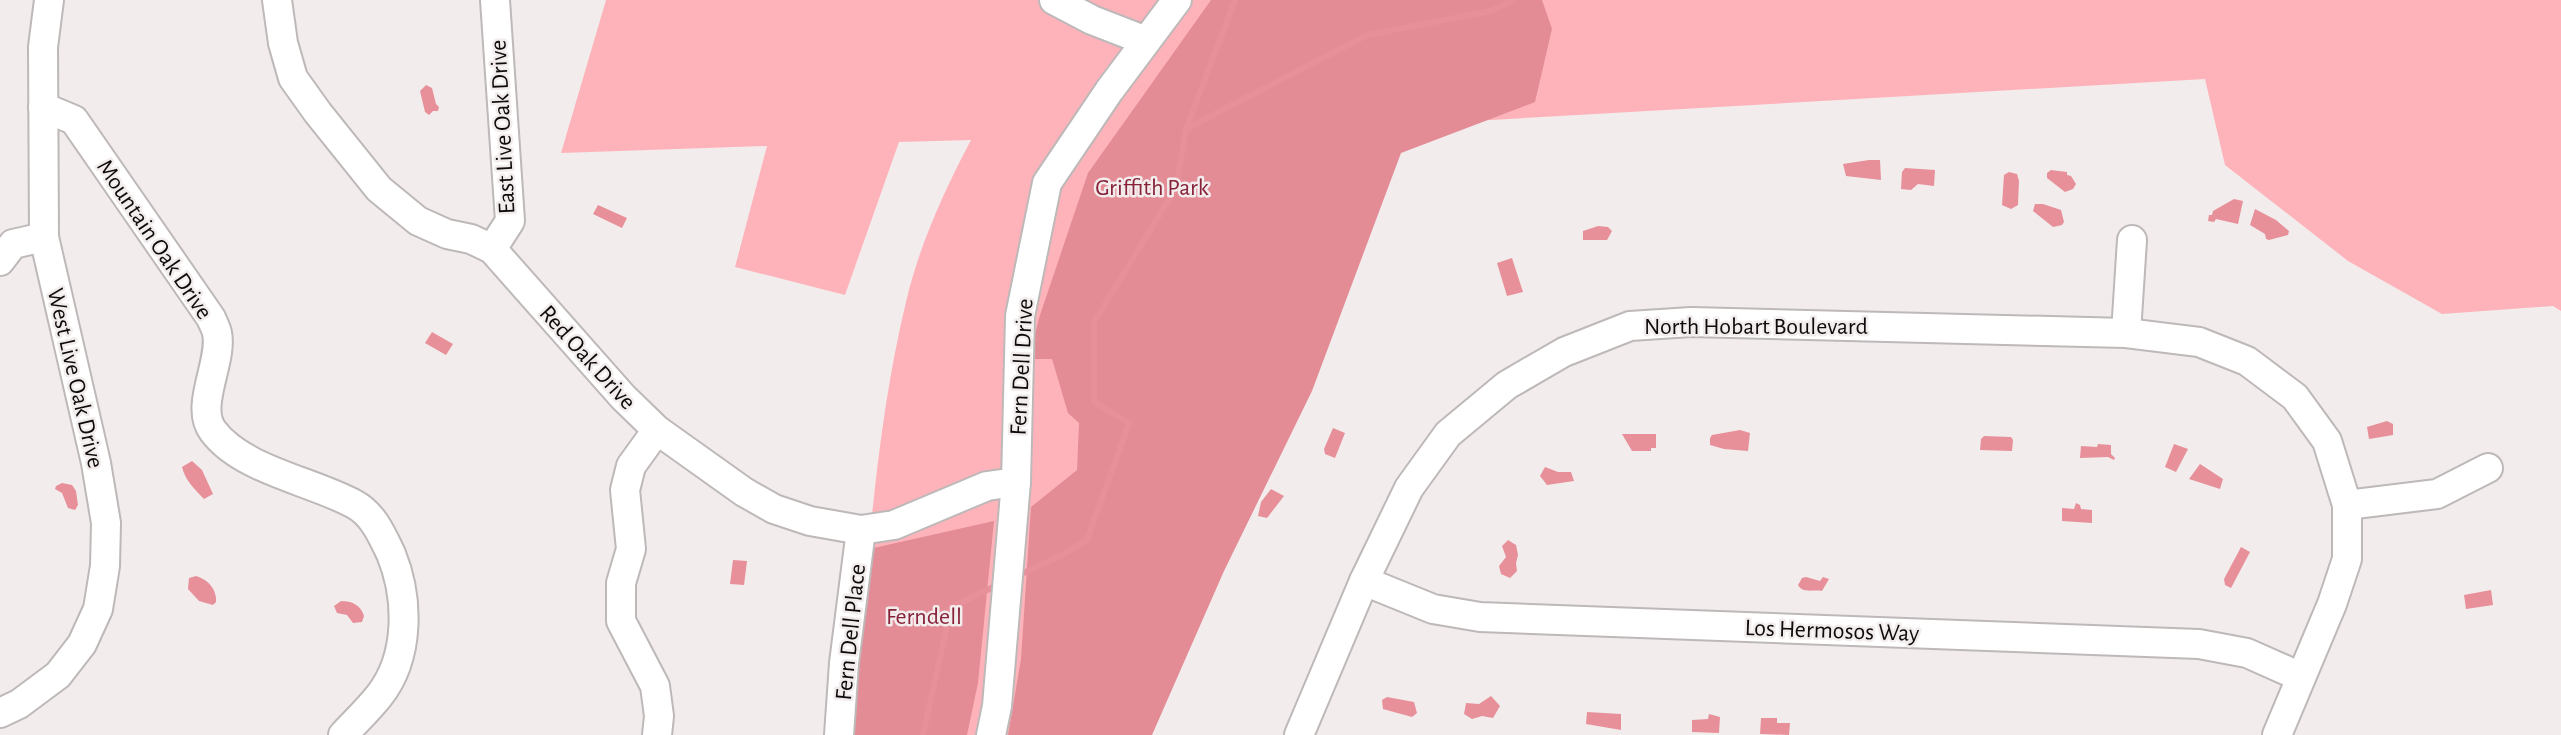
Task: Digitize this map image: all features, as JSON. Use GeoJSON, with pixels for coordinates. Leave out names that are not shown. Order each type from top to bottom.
{"type":"FeatureCollection","features":[{"type":"Feature","properties":{"kind":"street","name":"West Live Oak Drive"},"geometry":{"type":"LineString","coordinates":[[0,713],[19,704],[58,675],[82,644],[99,609],[105,566],[106,523],[96,463],[44,237],[43,47],[49,0]]}},
{"type":"Feature","properties":{"kind":"street","name":"Red Oak Drive"},"geometry":{"type":"LineString","coordinates":[[277,0],[283,43],[293,78],[379,189],[418,221],[447,234],[471,239],[492,250],[623,397],[657,430],[744,492],[774,509],[810,521],[861,530],[894,525],[987,486],[1016,482]]}},
{"type":"Feature","properties":{"kind":"street","name":"East Live Oak Drive"},"geometry":{"type":"LineString","coordinates":[[492,250],[510,221],[495,0]]}},
{"type":"Feature","properties":{"kind":"street"},"geometry":{"type":"LineString","coordinates":[[1054,0],[1082,15],[1146,41]]}},
{"type":"Feature","properties":{"kind":"street","name":"Fern Dell Drive"},"geometry":{"type":"LineString","coordinates":[[991,735],[997,706],[1016,482],[1020,316],[1047,183],[1177,0]]}},
{"type":"Feature","properties":{"kind":"street","name":"Mountain Oak Drive"},"geometry":{"type":"LineString","coordinates":[[43,107],[75,120],[211,318],[217,334],[206,415],[212,430],[229,447],[254,461],[356,505],[373,520],[384,539],[399,575],[405,607],[402,641],[395,667],[381,695],[343,735]]}},
{"type":"Feature","properties":{"kind":"street"},"geometry":{"type":"LineString","coordinates":[[2,254],[13,244],[44,237]]}},
{"type":"Feature","properties":{"kind":"street"},"geometry":{"type":"LineString","coordinates":[[2126,332],[2132,240]]}},
{"type":"Feature","properties":{"kind":"street","name":"North Hobart Boulevard"},"geometry":{"type":"LineString","coordinates":[[1299,735],[1364,580],[1409,488],[1448,434],[1507,385],[1564,352],[1630,326],[1690,322],[2126,332],[2199,342],[2247,361],[2295,397],[2327,441],[2347,505],[2347,559],[2332,604],[2277,735]]}},
{"type":"Feature","properties":{"kind":"street"},"geometry":{"type":"LineString","coordinates":[[657,430],[631,466],[625,490],[631,549],[621,583],[621,621],[655,687],[659,716],[657,735]]}},
{"type":"Feature","properties":{"kind":"street"},"geometry":{"type":"LineString","coordinates":[[2347,505],[2437,494],[2488,468]]}},
{"type":"Feature","properties":{"kind":"street","name":"Fern Dell Place"},"geometry":{"type":"LineString","coordinates":[[839,735],[844,663],[861,530]]}},
{"type":"Feature","properties":{"kind":"street","name":"Los Hermosos Way"},"geometry":{"type":"LineString","coordinates":[[1364,580],[1433,609],[1480,617],[2199,644],[2247,653],[2301,677]]}},
{"type":"Feature","properties":{"kind":"green space","name":"Griffith Park"},"geometry":{"type":"Polygon","coordinates":[[[606,0],[2561,0],[2561,311],[2553,306],[2442,314],[2348,261],[2225,165],[2205,79],[1386,126],[1101,735],[851,735],[878,463],[895,355],[911,281],[925,240],[971,140],[899,142],[845,295],[735,267],[767,146],[561,153],[606,0]]]}},
{"type":"Feature","properties":{"kind":"green space"},"geometry":{"type":"Polygon","coordinates":[[[1211,0],[1542,0],[1552,29],[1535,102],[1401,153],[1312,391],[1224,571],[1152,735],[1008,735],[1021,659],[1031,507],[1077,470],[1079,423],[1068,413],[1052,359],[1029,359],[1039,318],[1088,173],[1211,0]]]}},
{"type":"Feature","properties":{"kind":"green space","name":"Ferndell"},"geometry":{"type":"Polygon","coordinates":[[[994,521],[978,683],[967,735],[851,735],[869,549],[994,521]]]}},
{"type":"Feature","properties":{"kind":"shaded area"},"geometry":{"type":"Polygon","coordinates":[[[426,85],[432,88],[439,107],[438,111],[429,115],[425,112],[420,91],[426,85]]]}},
{"type":"Feature","properties":{"kind":"shaded area"},"geometry":{"type":"Polygon","coordinates":[[[1880,160],[1881,180],[1846,176],[1843,164],[1880,160]]]}},
{"type":"Feature","properties":{"kind":"shaded area"},"geometry":{"type":"Polygon","coordinates":[[[1905,168],[1935,170],[1934,186],[1918,184],[1911,190],[1901,189],[1902,172],[1905,168]]]}},
{"type":"Feature","properties":{"kind":"shaded area"},"geometry":{"type":"Polygon","coordinates":[[[2051,170],[2067,172],[2076,184],[2073,189],[2065,192],[2047,178],[2047,173],[2051,170]]]}},
{"type":"Feature","properties":{"kind":"shaded area"},"geometry":{"type":"Polygon","coordinates":[[[2009,172],[2017,174],[2019,181],[2018,205],[2011,209],[2002,205],[2004,175],[2009,172]]]}},
{"type":"Feature","properties":{"kind":"shaded area"},"geometry":{"type":"Polygon","coordinates":[[[2234,199],[2243,201],[2238,224],[2216,219],[2214,222],[2208,221],[2213,211],[2234,199]]]}},
{"type":"Feature","properties":{"kind":"shaded area"},"geometry":{"type":"Polygon","coordinates":[[[2035,204],[2061,210],[2064,222],[2062,225],[2053,227],[2033,211],[2035,204]]]}},
{"type":"Feature","properties":{"kind":"shaded area"},"geometry":{"type":"Polygon","coordinates":[[[598,205],[627,218],[622,228],[593,214],[598,205]]]}},
{"type":"Feature","properties":{"kind":"shaded area"},"geometry":{"type":"Polygon","coordinates":[[[2255,209],[2276,220],[2289,231],[2288,235],[2266,239],[2265,234],[2250,225],[2255,209]]]}},
{"type":"Feature","properties":{"kind":"shaded area"},"geometry":{"type":"Polygon","coordinates":[[[1598,226],[1608,227],[1612,231],[1607,240],[1583,240],[1583,231],[1598,226]]]}},
{"type":"Feature","properties":{"kind":"shaded area"},"geometry":{"type":"Polygon","coordinates":[[[1512,258],[1523,292],[1507,296],[1497,263],[1512,258]]]}},
{"type":"Feature","properties":{"kind":"shaded area"},"geometry":{"type":"Polygon","coordinates":[[[432,332],[453,344],[446,355],[425,343],[432,332]]]}},
{"type":"Feature","properties":{"kind":"shaded area"},"geometry":{"type":"Polygon","coordinates":[[[2387,421],[2393,424],[2393,435],[2369,439],[2367,427],[2387,421]]]}},
{"type":"Feature","properties":{"kind":"shaded area"},"geometry":{"type":"Polygon","coordinates":[[[1333,428],[1345,433],[1335,458],[1325,454],[1324,449],[1333,428]]]}},
{"type":"Feature","properties":{"kind":"shaded area"},"geometry":{"type":"Polygon","coordinates":[[[1740,430],[1750,433],[1748,451],[1710,445],[1712,435],[1740,430]]]}},
{"type":"Feature","properties":{"kind":"shaded area"},"geometry":{"type":"Polygon","coordinates":[[[1622,434],[1656,434],[1656,448],[1651,448],[1651,451],[1632,451],[1622,434]]]}},
{"type":"Feature","properties":{"kind":"shaded area"},"geometry":{"type":"Polygon","coordinates":[[[1984,436],[2011,437],[2012,451],[1980,450],[1984,436]]]}},
{"type":"Feature","properties":{"kind":"shaded area"},"geometry":{"type":"Polygon","coordinates":[[[2098,444],[2111,445],[2114,460],[2108,457],[2080,458],[2081,446],[2097,447],[2098,444]]]}},
{"type":"Feature","properties":{"kind":"shaded area"},"geometry":{"type":"Polygon","coordinates":[[[2174,444],[2188,449],[2176,472],[2165,467],[2174,444]]]}},
{"type":"Feature","properties":{"kind":"shaded area"},"geometry":{"type":"Polygon","coordinates":[[[192,461],[202,470],[213,494],[204,499],[183,472],[182,467],[192,461]]]}},
{"type":"Feature","properties":{"kind":"shaded area"},"geometry":{"type":"Polygon","coordinates":[[[2200,464],[2223,479],[2220,489],[2189,479],[2200,464]]]}},
{"type":"Feature","properties":{"kind":"shaded area"},"geometry":{"type":"Polygon","coordinates":[[[1545,467],[1558,472],[1571,472],[1574,481],[1547,485],[1540,476],[1545,467]]]}},
{"type":"Feature","properties":{"kind":"shaded area"},"geometry":{"type":"Polygon","coordinates":[[[62,483],[72,485],[76,491],[78,505],[75,510],[68,508],[62,493],[55,489],[62,483]]]}},
{"type":"Feature","properties":{"kind":"shaded area"},"geometry":{"type":"Polygon","coordinates":[[[1271,489],[1284,496],[1267,518],[1258,516],[1261,502],[1271,489]]]}},
{"type":"Feature","properties":{"kind":"shaded area"},"geometry":{"type":"Polygon","coordinates":[[[2076,503],[2081,509],[2092,510],[2092,523],[2062,521],[2062,508],[2074,509],[2076,503]]]}},
{"type":"Feature","properties":{"kind":"shaded area"},"geometry":{"type":"Polygon","coordinates":[[[1508,540],[1516,545],[1518,555],[1517,571],[1510,578],[1501,574],[1499,566],[1506,557],[1502,546],[1508,540]]]}},
{"type":"Feature","properties":{"kind":"shaded area"},"geometry":{"type":"Polygon","coordinates":[[[2241,547],[2250,552],[2231,588],[2225,585],[2224,579],[2241,547]]]}},
{"type":"Feature","properties":{"kind":"shaded area"},"geometry":{"type":"Polygon","coordinates":[[[733,560],[747,561],[744,585],[730,584],[733,560]]]}},
{"type":"Feature","properties":{"kind":"shaded area"},"geometry":{"type":"Polygon","coordinates":[[[196,576],[213,589],[216,602],[213,605],[199,601],[188,589],[189,578],[196,576]]]}},
{"type":"Feature","properties":{"kind":"shaded area"},"geometry":{"type":"Polygon","coordinates":[[[1823,577],[1829,579],[1822,591],[1809,591],[1798,585],[1802,578],[1820,581],[1823,577]]]}},
{"type":"Feature","properties":{"kind":"shaded area"},"geometry":{"type":"Polygon","coordinates":[[[2491,590],[2493,605],[2466,609],[2464,595],[2491,590]]]}},
{"type":"Feature","properties":{"kind":"shaded area"},"geometry":{"type":"Polygon","coordinates":[[[341,601],[358,606],[364,616],[362,622],[353,623],[347,615],[337,613],[334,606],[341,601]]]}},
{"type":"Feature","properties":{"kind":"shaded area"},"geometry":{"type":"Polygon","coordinates":[[[1491,696],[1500,706],[1493,718],[1482,716],[1472,719],[1464,714],[1466,703],[1479,704],[1491,696]]]}},
{"type":"Feature","properties":{"kind":"shaded area"},"geometry":{"type":"Polygon","coordinates":[[[1387,697],[1414,702],[1417,713],[1412,717],[1383,709],[1382,700],[1387,697]]]}},
{"type":"Feature","properties":{"kind":"shaded area"},"geometry":{"type":"Polygon","coordinates":[[[1587,712],[1621,714],[1621,730],[1586,724],[1587,712]]]}},
{"type":"Feature","properties":{"kind":"shaded area"},"geometry":{"type":"Polygon","coordinates":[[[1709,714],[1720,717],[1719,733],[1692,732],[1692,720],[1708,719],[1709,714]]]}},
{"type":"Feature","properties":{"kind":"shaded area"},"geometry":{"type":"Polygon","coordinates":[[[1761,718],[1777,718],[1777,723],[1790,723],[1789,735],[1760,734],[1761,718]]]}},
{"type":"Feature","properties":{"kind":"waterway"},"geometry":{"type":"LineString","coordinates":[[1015,577],[1087,540],[1129,423],[1094,402],[1094,322],[1176,188],[1186,129],[1235,0]]}},
{"type":"Feature","properties":{"kind":"waterway"},"geometry":{"type":"LineString","coordinates":[[1186,129],[1367,35],[1491,11],[1513,0]]}},
{"type":"Feature","properties":{"kind":"waterway"},"geometry":{"type":"LineString","coordinates":[[923,735],[951,607],[998,585]]}}]}
